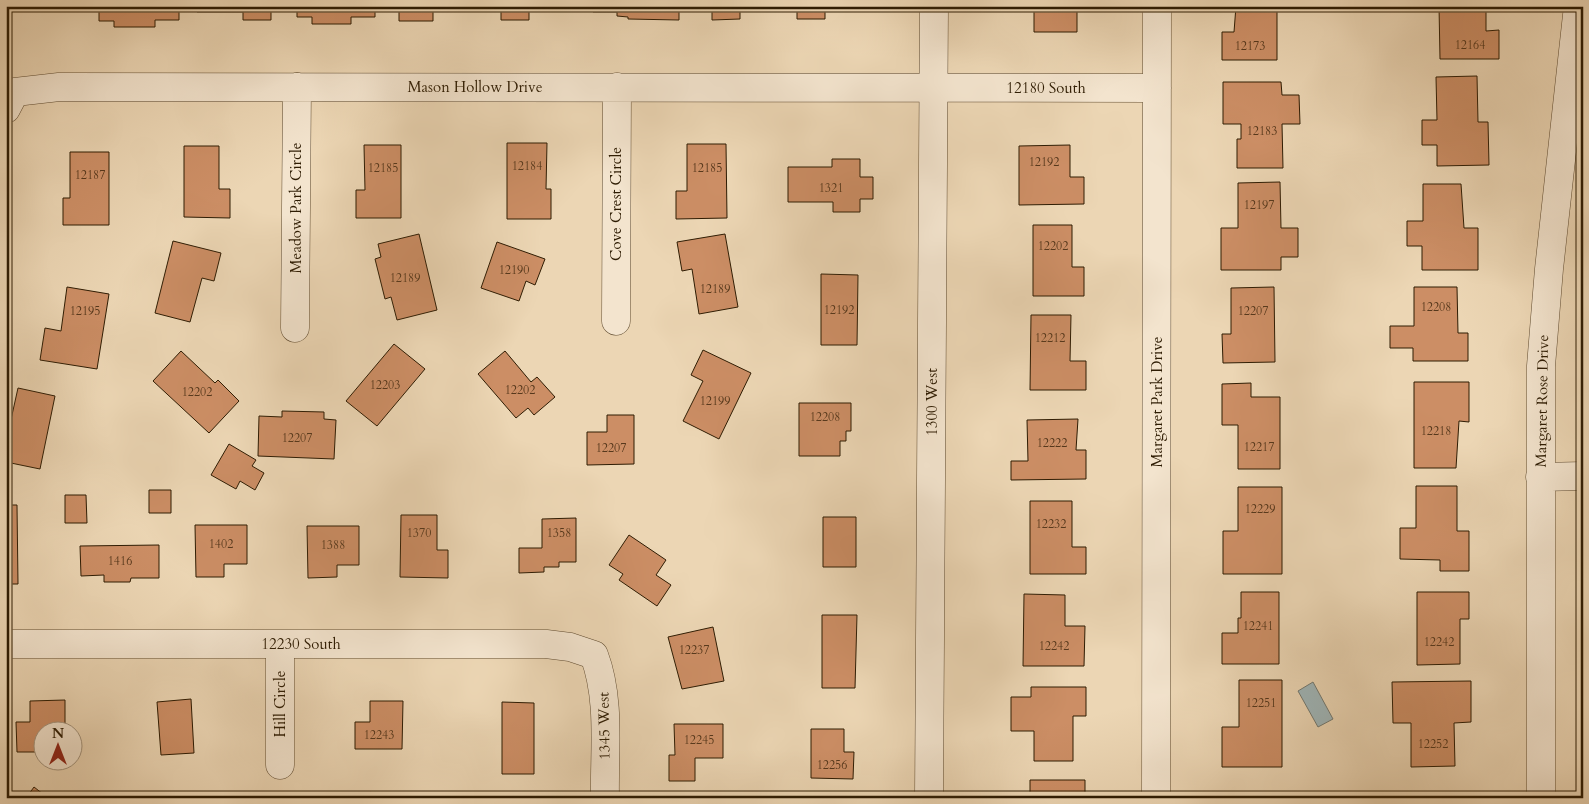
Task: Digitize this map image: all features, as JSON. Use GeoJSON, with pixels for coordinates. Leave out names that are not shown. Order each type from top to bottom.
{"type":"FeatureCollection","features":[{"type":"Feature","properties":{"kind":"street","name":"1300 West"},"geometry":{"type":"LineString","coordinates":[[929,798],[935,88],[934,6]]}},
{"type":"Feature","properties":{"kind":"street","name":"Margaret Park Drive"},"geometry":{"type":"LineString","coordinates":[[1156,798],[1157,6]]}},
{"type":"Feature","properties":{"kind":"street","name":"Margaret Rose Drive"},"geometry":{"type":"LineString","coordinates":[[1541,798],[1540,477],[1544,318],[1578,6]]}},
{"type":"Feature","properties":{"kind":"street","name":"Mason Hollow Drive"},"geometry":{"type":"LineString","coordinates":[[11,101],[59,87],[935,88]]}},
{"type":"Feature","properties":{"kind":"street","name":"Meadow Park Circle"},"geometry":{"type":"LineString","coordinates":[[295,328],[297,87]]}},
{"type":"Feature","properties":{"kind":"street","name":"Cove Crest Circle"},"geometry":{"type":"LineString","coordinates":[[616,87],[616,321]]}},
{"type":"Feature","properties":{"kind":"street","name":"12180 South"},"geometry":{"type":"LineString","coordinates":[[935,88],[1157,88]]}},
{"type":"Feature","properties":{"kind":"street"},"geometry":{"type":"LineString","coordinates":[[1540,477],[1583,476]]}},
{"type":"Feature","properties":{"kind":"street","name":"12230 South"},"geometry":{"type":"LineString","coordinates":[[6,644],[546,644],[594,655]]}},
{"type":"Feature","properties":{"kind":"street","name":"Hill Circle"},"geometry":{"type":"LineString","coordinates":[[280,644],[280,765]]}},
{"type":"Feature","properties":{"kind":"street","name":"1345 West"},"geometry":{"type":"LineString","coordinates":[[594,655],[601,674],[604,694],[605,798]]}},
{"type":"Feature","properties":{"kind":"water"},"geometry":{"type":"Polygon","coordinates":[[[1313,682],[1333,719],[1318,727],[1298,691],[1313,682]]]}},
{"type":"Feature","properties":{"kind":"building"},"geometry":{"type":"Polygon","coordinates":[[[6,6],[31,6],[31,8],[6,9],[6,6]]]}},
{"type":"Feature","properties":{"kind":"building"},"geometry":{"type":"Polygon","coordinates":[[[99,6],[179,6],[179,20],[155,20],[155,27],[114,27],[114,21],[99,21],[99,6]]]}},
{"type":"Feature","properties":{"kind":"building"},"geometry":{"type":"Polygon","coordinates":[[[197,6],[271,6],[271,20],[243,20],[243,12],[197,12],[197,6]]]}},
{"type":"Feature","properties":{"kind":"building"},"geometry":{"type":"Polygon","coordinates":[[[297,6],[375,6],[375,17],[351,17],[351,24],[312,24],[312,17],[297,17],[297,6]]]}},
{"type":"Feature","properties":{"kind":"building"},"geometry":{"type":"Polygon","coordinates":[[[399,6],[474,6],[474,11],[433,10],[433,21],[399,21],[399,6]]]}},
{"type":"Feature","properties":{"kind":"building"},"geometry":{"type":"Polygon","coordinates":[[[501,6],[573,6],[573,9],[529,8],[529,20],[501,20],[501,6]]]}},
{"type":"Feature","properties":{"kind":"building"},"geometry":{"type":"Polygon","coordinates":[[[593,6],[679,6],[679,20],[628,19],[628,17],[617,16],[617,12],[593,12],[593,6]]]}},
{"type":"Feature","properties":{"kind":"building"},"geometry":{"type":"Polygon","coordinates":[[[712,6],[761,6],[761,8],[740,9],[740,19],[712,20],[712,6]]]}},
{"type":"Feature","properties":{"kind":"building"},"geometry":{"type":"Polygon","coordinates":[[[797,6],[845,6],[845,8],[825,8],[825,19],[797,19],[797,6]]]}},
{"type":"Feature","properties":{"kind":"building"},"geometry":{"type":"Polygon","coordinates":[[[1034,6],[1077,6],[1077,32],[1034,32],[1034,6]]]}},
{"type":"Feature","properties":{"kind":"building"},"geometry":{"type":"Polygon","coordinates":[[[1236,6],[1277,6],[1277,60],[1222,60],[1222,32],[1234,32],[1236,6]]]}},
{"type":"Feature","properties":{"kind":"building"},"geometry":{"type":"Polygon","coordinates":[[[1439,6],[1486,6],[1486,31],[1499,30],[1499,59],[1440,59],[1439,6]]]}},
{"type":"Feature","properties":{"kind":"building"},"geometry":{"type":"Polygon","coordinates":[[[1477,76],[1478,122],[1488,122],[1489,165],[1437,166],[1437,145],[1422,145],[1422,120],[1437,120],[1436,77],[1477,76]]]}},
{"type":"Feature","properties":{"kind":"building"},"geometry":{"type":"Polygon","coordinates":[[[1223,82],[1281,82],[1282,95],[1299,95],[1300,124],[1282,124],[1283,168],[1237,168],[1237,139],[1241,139],[1241,124],[1223,124],[1223,82]]]}},
{"type":"Feature","properties":{"kind":"building"},"geometry":{"type":"Polygon","coordinates":[[[507,143],[547,143],[546,189],[551,189],[551,219],[507,219],[507,143]]]}},
{"type":"Feature","properties":{"kind":"building"},"geometry":{"type":"Polygon","coordinates":[[[687,144],[726,144],[727,218],[676,219],[676,191],[687,191],[687,144]]]}},
{"type":"Feature","properties":{"kind":"building"},"geometry":{"type":"Polygon","coordinates":[[[364,145],[401,145],[401,218],[356,218],[356,190],[365,190],[364,145]]]}},
{"type":"Feature","properties":{"kind":"building"},"geometry":{"type":"Polygon","coordinates":[[[1070,145],[1070,177],[1084,177],[1084,204],[1019,205],[1019,146],[1070,145]]]}},
{"type":"Feature","properties":{"kind":"building"},"geometry":{"type":"Polygon","coordinates":[[[184,146],[219,146],[219,189],[230,189],[230,218],[184,217],[184,146]]]}},
{"type":"Feature","properties":{"kind":"building"},"geometry":{"type":"Polygon","coordinates":[[[70,152],[109,152],[109,225],[63,225],[63,198],[70,198],[70,152]]]}},
{"type":"Feature","properties":{"kind":"building"},"geometry":{"type":"Polygon","coordinates":[[[832,159],[860,159],[860,177],[873,177],[873,199],[860,199],[860,212],[833,212],[833,202],[788,202],[788,167],[832,167],[832,159]]]}},
{"type":"Feature","properties":{"kind":"building"},"geometry":{"type":"Polygon","coordinates":[[[1280,182],[1281,228],[1298,228],[1298,257],[1281,257],[1281,270],[1221,270],[1221,228],[1238,228],[1238,183],[1280,182]]]}},
{"type":"Feature","properties":{"kind":"building"},"geometry":{"type":"Polygon","coordinates":[[[1423,184],[1461,184],[1464,228],[1478,228],[1478,270],[1422,270],[1422,246],[1407,246],[1407,221],[1423,221],[1423,184]]]}},
{"type":"Feature","properties":{"kind":"building"},"geometry":{"type":"Polygon","coordinates":[[[1033,225],[1072,225],[1072,267],[1084,267],[1084,296],[1033,296],[1033,225]]]}},
{"type":"Feature","properties":{"kind":"building"},"geometry":{"type":"Polygon","coordinates":[[[419,234],[437,310],[397,320],[391,297],[385,299],[375,259],[381,257],[378,244],[419,234]]]}},
{"type":"Feature","properties":{"kind":"building"},"geometry":{"type":"Polygon","coordinates":[[[725,234],[738,307],[699,314],[692,269],[682,271],[677,242],[725,234]]]}},
{"type":"Feature","properties":{"kind":"building"},"geometry":{"type":"Polygon","coordinates":[[[173,241],[221,253],[214,281],[202,278],[190,322],[155,313],[173,241]]]}},
{"type":"Feature","properties":{"kind":"building"},"geometry":{"type":"Polygon","coordinates":[[[497,242],[545,259],[535,285],[526,281],[519,301],[481,288],[497,242]]]}},
{"type":"Feature","properties":{"kind":"building"},"geometry":{"type":"Polygon","coordinates":[[[821,274],[858,275],[857,345],[821,345],[821,274]]]}},
{"type":"Feature","properties":{"kind":"building"},"geometry":{"type":"Polygon","coordinates":[[[67,287],[109,294],[97,369],[40,360],[45,328],[61,331],[67,287]]]}},
{"type":"Feature","properties":{"kind":"building"},"geometry":{"type":"Polygon","coordinates":[[[1274,287],[1275,362],[1223,363],[1222,334],[1231,334],[1231,288],[1274,287]]]}},
{"type":"Feature","properties":{"kind":"building"},"geometry":{"type":"Polygon","coordinates":[[[1414,287],[1457,287],[1458,333],[1468,333],[1468,361],[1413,361],[1413,348],[1390,348],[1390,326],[1414,326],[1414,287]]]}},
{"type":"Feature","properties":{"kind":"building"},"geometry":{"type":"Polygon","coordinates":[[[1031,315],[1071,315],[1070,361],[1086,361],[1086,390],[1030,390],[1031,315]]]}},
{"type":"Feature","properties":{"kind":"building"},"geometry":{"type":"Polygon","coordinates":[[[394,344],[425,369],[377,426],[346,401],[394,344]]]}},
{"type":"Feature","properties":{"kind":"building"},"geometry":{"type":"Polygon","coordinates":[[[703,350],[751,373],[719,439],[683,421],[703,381],[691,375],[703,350]]]}},
{"type":"Feature","properties":{"kind":"building"},"geometry":{"type":"Polygon","coordinates":[[[181,351],[215,383],[218,380],[239,401],[209,433],[153,381],[181,351]]]}},
{"type":"Feature","properties":{"kind":"building"},"geometry":{"type":"Polygon","coordinates":[[[505,351],[531,382],[537,377],[555,397],[534,415],[528,408],[516,418],[478,374],[505,351]]]}},
{"type":"Feature","properties":{"kind":"building"},"geometry":{"type":"Polygon","coordinates":[[[1414,382],[1469,382],[1469,422],[1459,421],[1456,468],[1414,468],[1414,382]]]}},
{"type":"Feature","properties":{"kind":"building"},"geometry":{"type":"Polygon","coordinates":[[[1251,383],[1251,397],[1280,397],[1280,469],[1238,469],[1238,425],[1222,425],[1222,384],[1251,383]]]}},
{"type":"Feature","properties":{"kind":"building"},"geometry":{"type":"Polygon","coordinates":[[[18,388],[55,396],[40,469],[6,462],[6,432],[8,433],[18,388]]]}},
{"type":"Feature","properties":{"kind":"building"},"geometry":{"type":"Polygon","coordinates":[[[799,403],[851,403],[851,431],[846,431],[846,441],[840,441],[840,456],[799,456],[799,403]]]}},
{"type":"Feature","properties":{"kind":"building"},"geometry":{"type":"Polygon","coordinates":[[[282,411],[324,412],[324,419],[336,420],[334,459],[258,456],[259,416],[282,417],[282,411]]]}},
{"type":"Feature","properties":{"kind":"building"},"geometry":{"type":"Polygon","coordinates":[[[607,415],[634,415],[634,464],[587,465],[587,432],[607,432],[607,415]]]}},
{"type":"Feature","properties":{"kind":"building"},"geometry":{"type":"Polygon","coordinates":[[[1078,419],[1076,450],[1086,450],[1086,479],[1011,480],[1011,461],[1028,461],[1027,420],[1078,419]]]}},
{"type":"Feature","properties":{"kind":"building"},"geometry":{"type":"Polygon","coordinates":[[[229,444],[256,460],[252,466],[264,473],[255,490],[240,481],[236,489],[211,475],[229,444]]]}},
{"type":"Feature","properties":{"kind":"building"},"geometry":{"type":"Polygon","coordinates":[[[1416,486],[1457,486],[1457,531],[1469,531],[1469,571],[1440,571],[1440,560],[1400,559],[1400,528],[1416,528],[1416,486]]]}},
{"type":"Feature","properties":{"kind":"building"},"geometry":{"type":"Polygon","coordinates":[[[1238,487],[1282,487],[1282,574],[1223,574],[1223,531],[1238,531],[1238,487]]]}},
{"type":"Feature","properties":{"kind":"building"},"geometry":{"type":"Polygon","coordinates":[[[149,490],[171,490],[171,513],[149,513],[149,490]]]}},
{"type":"Feature","properties":{"kind":"building"},"geometry":{"type":"Polygon","coordinates":[[[65,495],[86,495],[87,523],[65,523],[65,495]]]}},
{"type":"Feature","properties":{"kind":"building"},"geometry":{"type":"Polygon","coordinates":[[[1030,501],[1072,501],[1072,547],[1086,547],[1086,574],[1030,574],[1030,501]]]}},
{"type":"Feature","properties":{"kind":"building"},"geometry":{"type":"Polygon","coordinates":[[[6,505],[17,505],[18,584],[6,584],[6,505]]]}},
{"type":"Feature","properties":{"kind":"building"},"geometry":{"type":"Polygon","coordinates":[[[401,515],[437,515],[437,550],[448,550],[448,578],[400,577],[401,515]]]}},
{"type":"Feature","properties":{"kind":"building"},"geometry":{"type":"Polygon","coordinates":[[[823,517],[856,517],[856,567],[823,567],[823,517]]]}},
{"type":"Feature","properties":{"kind":"building"},"geometry":{"type":"Polygon","coordinates":[[[576,518],[576,562],[559,562],[559,567],[544,567],[544,572],[519,573],[519,548],[542,548],[542,519],[576,518]]]}},
{"type":"Feature","properties":{"kind":"building"},"geometry":{"type":"Polygon","coordinates":[[[195,525],[247,525],[247,564],[224,564],[224,577],[196,577],[195,525]]]}},
{"type":"Feature","properties":{"kind":"building"},"geometry":{"type":"Polygon","coordinates":[[[307,526],[359,526],[359,565],[337,565],[337,577],[308,578],[307,526]]]}},
{"type":"Feature","properties":{"kind":"building"},"geometry":{"type":"Polygon","coordinates":[[[629,535],[666,560],[656,575],[671,585],[657,606],[619,580],[623,574],[609,565],[629,535]]]}},
{"type":"Feature","properties":{"kind":"building"},"geometry":{"type":"Polygon","coordinates":[[[159,545],[159,578],[131,578],[130,582],[104,582],[104,575],[81,576],[80,546],[159,545]]]}},
{"type":"Feature","properties":{"kind":"building"},"geometry":{"type":"Polygon","coordinates":[[[1241,592],[1279,592],[1279,664],[1222,664],[1222,633],[1238,633],[1238,618],[1241,618],[1241,592]]]}},
{"type":"Feature","properties":{"kind":"building"},"geometry":{"type":"Polygon","coordinates":[[[1417,592],[1469,592],[1469,619],[1460,619],[1460,664],[1417,665],[1417,592]]]}},
{"type":"Feature","properties":{"kind":"building"},"geometry":{"type":"Polygon","coordinates":[[[1024,594],[1065,595],[1065,626],[1085,626],[1084,666],[1023,666],[1024,594]]]}},
{"type":"Feature","properties":{"kind":"building"},"geometry":{"type":"Polygon","coordinates":[[[822,615],[857,615],[855,688],[822,688],[822,615]]]}},
{"type":"Feature","properties":{"kind":"building"},"geometry":{"type":"Polygon","coordinates":[[[713,627],[724,681],[682,689],[668,637],[713,627]]]}},
{"type":"Feature","properties":{"kind":"building"},"geometry":{"type":"Polygon","coordinates":[[[1239,680],[1282,680],[1282,767],[1222,767],[1222,727],[1239,727],[1239,680]]]}},
{"type":"Feature","properties":{"kind":"building"},"geometry":{"type":"Polygon","coordinates":[[[1471,681],[1471,722],[1454,723],[1455,766],[1411,767],[1411,723],[1393,723],[1392,682],[1471,681]]]}},
{"type":"Feature","properties":{"kind":"building"},"geometry":{"type":"Polygon","coordinates":[[[1031,687],[1086,687],[1086,716],[1073,716],[1073,761],[1034,761],[1034,731],[1011,731],[1011,697],[1031,697],[1031,687]]]}},
{"type":"Feature","properties":{"kind":"building"},"geometry":{"type":"Polygon","coordinates":[[[191,699],[194,753],[161,755],[157,702],[191,699]]]}},
{"type":"Feature","properties":{"kind":"building"},"geometry":{"type":"Polygon","coordinates":[[[65,700],[65,722],[32,722],[32,752],[17,752],[16,722],[30,722],[30,701],[65,700]]]}},
{"type":"Feature","properties":{"kind":"building"},"geometry":{"type":"Polygon","coordinates":[[[370,701],[403,701],[402,749],[355,749],[355,722],[370,722],[370,701]]]}},
{"type":"Feature","properties":{"kind":"building"},"geometry":{"type":"Polygon","coordinates":[[[502,702],[534,703],[534,774],[502,774],[502,702]]]}},
{"type":"Feature","properties":{"kind":"building"},"geometry":{"type":"Polygon","coordinates":[[[674,724],[723,724],[723,758],[695,758],[695,781],[669,781],[669,755],[675,755],[674,724]]]}},
{"type":"Feature","properties":{"kind":"building"},"geometry":{"type":"Polygon","coordinates":[[[811,729],[844,729],[844,752],[854,752],[853,779],[811,778],[811,729]]]}},
{"type":"Feature","properties":{"kind":"building"},"geometry":{"type":"Polygon","coordinates":[[[1030,780],[1085,780],[1085,798],[1030,798],[1030,780]]]}},
{"type":"Feature","properties":{"kind":"building"},"geometry":{"type":"Polygon","coordinates":[[[34,787],[48,798],[26,798],[34,787]]]}},
{"type":"Feature","properties":{"kind":"building"},"geometry":{"type":"Polygon","coordinates":[[[370,792],[377,798],[366,798],[370,792]]]}}]}
